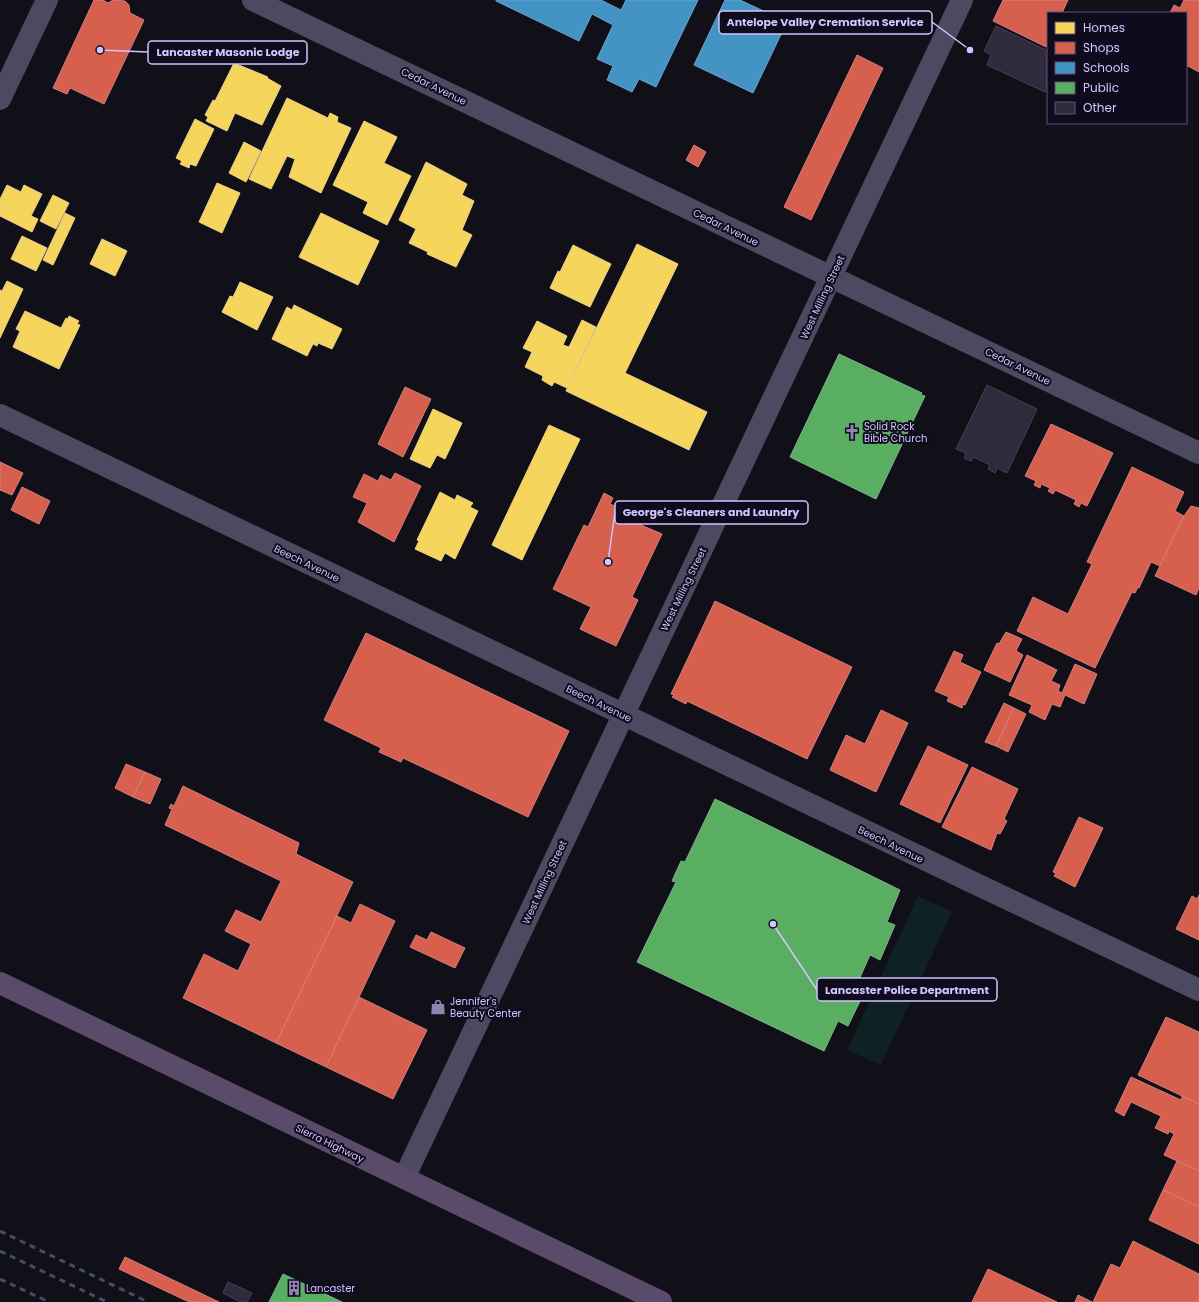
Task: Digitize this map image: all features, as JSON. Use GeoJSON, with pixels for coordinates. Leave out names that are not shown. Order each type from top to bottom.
{"type":"FeatureCollection","features":[{"type":"Feature","properties":{"kind":"main road","name":"Sierra Highway"},"geometry":{"type":"LineString","coordinates":[[0,984],[661,1302]]}},
{"type":"Feature","properties":{"kind":"street"},"geometry":{"type":"LineString","coordinates":[[0,100],[47,0]]}},
{"type":"Feature","properties":{"kind":"street","name":"Cedar Avenue"},"geometry":{"type":"LineString","coordinates":[[253,0],[1199,453]]}},
{"type":"Feature","properties":{"kind":"street","name":"West Milling Street"},"geometry":{"type":"LineString","coordinates":[[404,1178],[962,0]]}},
{"type":"Feature","properties":{"kind":"street","name":"Beech Avenue"},"geometry":{"type":"LineString","coordinates":[[0,415],[1199,990]]}},
{"type":"Feature","properties":{"kind":"green space"},"geometry":{"type":"Polygon","coordinates":[[[918,896],[952,912],[881,1065],[847,1050],[918,896]]]}},
{"type":"Feature","properties":{"kind":"building: Homes"},"geometry":{"type":"Polygon","coordinates":[[[234,63],[268,77],[267,78],[281,86],[262,125],[235,113],[227,131],[206,121],[208,117],[205,115],[213,100],[215,101],[234,63]]]}},
{"type":"Feature","properties":{"kind":"building: Homes"},"geometry":{"type":"Polygon","coordinates":[[[287,98],[328,118],[330,113],[338,117],[337,122],[351,128],[321,193],[289,177],[295,159],[287,156],[271,189],[249,179],[287,98]]]}},
{"type":"Feature","properties":{"kind":"building: Homes"},"geometry":{"type":"Polygon","coordinates":[[[195,119],[214,129],[196,166],[190,164],[189,168],[180,164],[182,161],[176,158],[195,119]]]}},
{"type":"Feature","properties":{"kind":"building: Homes"},"geometry":{"type":"Polygon","coordinates":[[[364,121],[397,137],[384,163],[411,176],[387,225],[363,213],[368,202],[333,185],[364,121]]]}},
{"type":"Feature","properties":{"kind":"building: Homes"},"geometry":{"type":"Polygon","coordinates":[[[244,142],[261,151],[246,182],[229,173],[244,142]]]}},
{"type":"Feature","properties":{"kind":"building: Homes"},"geometry":{"type":"Polygon","coordinates":[[[426,162],[467,184],[462,195],[474,201],[462,230],[472,235],[456,267],[427,254],[428,252],[409,243],[416,229],[399,220],[426,162]]]}},
{"type":"Feature","properties":{"kind":"building: Homes"},"geometry":{"type":"Polygon","coordinates":[[[217,183],[240,193],[222,233],[199,222],[217,183]]]}},
{"type":"Feature","properties":{"kind":"building: Homes"},"geometry":{"type":"Polygon","coordinates":[[[7,185],[21,192],[24,185],[42,194],[31,216],[38,219],[32,232],[0,216],[0,199],[7,185]]]}},
{"type":"Feature","properties":{"kind":"building: Homes"},"geometry":{"type":"Polygon","coordinates":[[[53,195],[69,203],[56,229],[40,221],[53,195]]]}},
{"type":"Feature","properties":{"kind":"building: Homes"},"geometry":{"type":"Polygon","coordinates":[[[65,213],[75,218],[53,265],[43,260],[65,213]]]}},
{"type":"Feature","properties":{"kind":"building: Homes"},"geometry":{"type":"Polygon","coordinates":[[[321,213],[379,241],[358,285],[299,257],[321,213]]]}},
{"type":"Feature","properties":{"kind":"building: Homes"},"geometry":{"type":"Polygon","coordinates":[[[22,236],[47,248],[36,271],[11,259],[22,236]]]}},
{"type":"Feature","properties":{"kind":"building: Homes"},"geometry":{"type":"Polygon","coordinates":[[[102,239],[127,251],[115,276],[90,264],[102,239]]]}},
{"type":"Feature","properties":{"kind":"building: Homes"},"geometry":{"type":"Polygon","coordinates":[[[637,244],[678,264],[625,373],[707,412],[689,450],[566,391],[637,244]]]}},
{"type":"Feature","properties":{"kind":"building: Homes"},"geometry":{"type":"Polygon","coordinates":[[[573,245],[611,264],[590,307],[550,288],[558,271],[560,272],[573,245]]]}},
{"type":"Feature","properties":{"kind":"building: Homes"},"geometry":{"type":"Polygon","coordinates":[[[7,281],[23,289],[0,338],[0,290],[2,291],[7,281]]]}},
{"type":"Feature","properties":{"kind":"building: Homes"},"geometry":{"type":"Polygon","coordinates":[[[240,282],[273,297],[257,330],[222,312],[230,296],[233,297],[240,282]]]}},
{"type":"Feature","properties":{"kind":"building: Homes"},"geometry":{"type":"Polygon","coordinates":[[[294,305],[342,329],[332,349],[318,343],[317,346],[313,344],[307,356],[272,339],[287,307],[292,310],[294,305]]]}},
{"type":"Feature","properties":{"kind":"building: Homes"},"geometry":{"type":"Polygon","coordinates":[[[25,311],[61,328],[66,318],[68,319],[69,316],[79,321],[77,324],[80,325],[59,369],[13,347],[20,331],[16,329],[25,311]]]}},
{"type":"Feature","properties":{"kind":"building: Homes"},"geometry":{"type":"Polygon","coordinates":[[[582,320],[596,327],[567,388],[554,382],[552,386],[542,380],[543,376],[525,367],[532,352],[523,348],[537,321],[567,336],[563,345],[569,347],[582,320]]]}},
{"type":"Feature","properties":{"kind":"building: Homes"},"geometry":{"type":"Polygon","coordinates":[[[433,409],[462,423],[445,459],[437,455],[430,468],[410,459],[433,409]]]}},
{"type":"Feature","properties":{"kind":"building: Homes"},"geometry":{"type":"Polygon","coordinates":[[[549,425],[580,439],[522,560],[492,545],[549,425]]]}},
{"type":"Feature","properties":{"kind":"building: Homes"},"geometry":{"type":"Polygon","coordinates":[[[440,492],[455,500],[457,495],[473,503],[470,507],[478,511],[455,559],[445,553],[441,561],[415,549],[419,541],[417,540],[440,492]]]}},
{"type":"Feature","properties":{"kind":"building: Shops"},"geometry":{"type":"Polygon","coordinates":[[[94,0],[103,0],[108,3],[113,0],[125,1],[129,5],[130,13],[144,20],[104,104],[70,88],[67,94],[53,88],[94,0]]]}},
{"type":"Feature","properties":{"kind":"building: Shops"},"geometry":{"type":"Polygon","coordinates":[[[1003,0],[1068,0],[1062,12],[1047,12],[1046,47],[993,21],[1003,0]]]}},
{"type":"Feature","properties":{"kind":"building: Shops"},"geometry":{"type":"Polygon","coordinates":[[[1184,0],[1199,0],[1199,72],[1187,66],[1187,12],[1170,12],[1174,5],[1180,8],[1184,0]]]}},
{"type":"Feature","properties":{"kind":"building: Shops"},"geometry":{"type":"Polygon","coordinates":[[[857,55],[883,68],[811,220],[784,207],[857,55]]]}},
{"type":"Feature","properties":{"kind":"building: Shops"},"geometry":{"type":"Polygon","coordinates":[[[694,145],[706,152],[698,167],[686,160],[694,145]]]}},
{"type":"Feature","properties":{"kind":"building: Shops"},"geometry":{"type":"Polygon","coordinates":[[[405,387],[431,399],[403,457],[378,444],[405,387]]]}},
{"type":"Feature","properties":{"kind":"building: Shops"},"geometry":{"type":"Polygon","coordinates":[[[1051,424],[1113,453],[1087,506],[1081,503],[1079,507],[1074,504],[1076,500],[1055,490],[1053,494],[1048,491],[1050,488],[1041,484],[1040,488],[1034,485],[1036,481],[1025,476],[1051,424]]]}},
{"type":"Feature","properties":{"kind":"building: Shops"},"geometry":{"type":"Polygon","coordinates":[[[0,462],[23,473],[12,495],[0,490],[0,462]]]}},
{"type":"Feature","properties":{"kind":"building: Shops"},"geometry":{"type":"Polygon","coordinates":[[[1132,467],[1184,492],[1175,511],[1184,516],[1160,566],[1151,562],[1139,588],[1138,587],[1135,593],[1132,592],[1095,668],[1017,631],[1033,597],[1068,614],[1092,564],[1087,562],[1132,467]]]}},
{"type":"Feature","properties":{"kind":"building: Shops"},"geometry":{"type":"Polygon","coordinates":[[[395,473],[421,486],[394,542],[358,522],[367,503],[353,497],[364,474],[378,481],[381,475],[391,480],[395,473]]]}},
{"type":"Feature","properties":{"kind":"building: Shops"},"geometry":{"type":"Polygon","coordinates":[[[22,487],[50,501],[39,524],[11,510],[22,487]]]}},
{"type":"Feature","properties":{"kind":"building: Shops"},"geometry":{"type":"Polygon","coordinates":[[[604,493],[613,498],[610,504],[644,518],[641,525],[662,534],[632,597],[638,600],[616,646],[580,629],[591,607],[553,589],[584,525],[588,527],[604,493]]]}},
{"type":"Feature","properties":{"kind":"building: Shops"},"geometry":{"type":"Polygon","coordinates":[[[1191,506],[1199,508],[1199,588],[1196,595],[1155,576],[1184,516],[1191,506]]]}},
{"type":"Feature","properties":{"kind":"building: Shops"},"geometry":{"type":"Polygon","coordinates":[[[715,601],[852,667],[807,759],[687,701],[686,704],[672,697],[674,695],[671,694],[715,601]]]}},
{"type":"Feature","properties":{"kind":"building: Shops"},"geometry":{"type":"Polygon","coordinates":[[[1006,632],[1022,639],[1016,651],[1023,655],[1010,682],[984,670],[997,643],[999,644],[1006,632]]]}},
{"type":"Feature","properties":{"kind":"building: Shops"},"geometry":{"type":"Polygon","coordinates":[[[366,633],[569,731],[528,817],[403,758],[401,762],[379,752],[381,748],[324,720],[366,633]]]}},
{"type":"Feature","properties":{"kind":"building: Shops"},"geometry":{"type":"Polygon","coordinates":[[[954,651],[963,655],[960,662],[981,672],[965,705],[963,704],[962,708],[947,701],[949,697],[935,691],[954,651]]]}},
{"type":"Feature","properties":{"kind":"building: Shops"},"geometry":{"type":"Polygon","coordinates":[[[1027,655],[1057,670],[1051,681],[1060,685],[1058,691],[1062,693],[1075,664],[1097,674],[1084,704],[1065,695],[1060,707],[1052,704],[1045,720],[1029,712],[1032,705],[1009,695],[1027,655]]]}},
{"type":"Feature","properties":{"kind":"building: Shops"},"geometry":{"type":"Polygon","coordinates":[[[1004,703],[1014,708],[996,746],[985,742],[1004,703]]]}},
{"type":"Feature","properties":{"kind":"building: Shops"},"geometry":{"type":"Polygon","coordinates":[[[1014,708],[1026,714],[1008,752],[996,746],[1014,708]]]}},
{"type":"Feature","properties":{"kind":"building: Shops"},"geometry":{"type":"Polygon","coordinates":[[[881,710],[908,723],[876,792],[830,770],[846,735],[865,744],[881,710]]]}},
{"type":"Feature","properties":{"kind":"building: Shops"},"geometry":{"type":"Polygon","coordinates":[[[928,746],[968,765],[940,823],[900,804],[928,746]]]}},
{"type":"Feature","properties":{"kind":"building: Shops"},"geometry":{"type":"Polygon","coordinates":[[[126,764],[145,772],[133,797],[115,788],[126,764]]]}},
{"type":"Feature","properties":{"kind":"building: Shops"},"geometry":{"type":"Polygon","coordinates":[[[972,767],[1018,789],[1004,819],[1007,821],[1000,834],[997,833],[991,850],[942,827],[972,767]]]}},
{"type":"Feature","properties":{"kind":"building: Shops"},"geometry":{"type":"Polygon","coordinates":[[[145,772],[161,779],[150,804],[133,797],[145,772]]]}},
{"type":"Feature","properties":{"kind":"building: Shops"},"geometry":{"type":"Polygon","coordinates":[[[183,786],[299,843],[296,854],[353,882],[276,1043],[183,998],[204,954],[238,971],[251,944],[225,931],[236,910],[261,922],[281,881],[165,825],[172,809],[169,808],[171,804],[174,806],[183,786]]]}},
{"type":"Feature","properties":{"kind":"building: Shops"},"geometry":{"type":"Polygon","coordinates":[[[1079,817],[1103,828],[1075,887],[1054,876],[1056,873],[1053,872],[1079,817]]]}},
{"type":"Feature","properties":{"kind":"building: Shops"},"geometry":{"type":"Polygon","coordinates":[[[1199,895],[1199,940],[1176,929],[1192,896],[1197,899],[1199,895]]]}},
{"type":"Feature","properties":{"kind":"building: Shops"},"geometry":{"type":"Polygon","coordinates":[[[360,904],[395,921],[326,1067],[276,1043],[337,916],[351,923],[360,904]]]}},
{"type":"Feature","properties":{"kind":"building: Shops"},"geometry":{"type":"Polygon","coordinates":[[[431,932],[465,948],[455,968],[410,947],[416,935],[427,940],[431,932]]]}},
{"type":"Feature","properties":{"kind":"building: Shops"},"geometry":{"type":"Polygon","coordinates":[[[359,997],[427,1030],[393,1099],[326,1067],[359,997]]]}},
{"type":"Feature","properties":{"kind":"building: Shops"},"geometry":{"type":"Polygon","coordinates":[[[1166,1017],[1199,1032],[1199,1104],[1138,1075],[1166,1017]]]}},
{"type":"Feature","properties":{"kind":"building: Shops"},"geometry":{"type":"Polygon","coordinates":[[[1131,1077],[1181,1100],[1182,1096],[1199,1104],[1199,1171],[1164,1155],[1174,1134],[1169,1131],[1168,1134],[1155,1128],[1161,1116],[1131,1102],[1124,1116],[1115,1111],[1131,1077]]]}},
{"type":"Feature","properties":{"kind":"building: Shops"},"geometry":{"type":"Polygon","coordinates":[[[1177,1161],[1199,1171],[1199,1207],[1163,1190],[1177,1161]]]}},
{"type":"Feature","properties":{"kind":"building: Shops"},"geometry":{"type":"Polygon","coordinates":[[[1163,1190],[1199,1207],[1199,1244],[1149,1220],[1163,1190]]]}},
{"type":"Feature","properties":{"kind":"building: Shops"},"geometry":{"type":"Polygon","coordinates":[[[1133,1241],[1199,1274],[1199,1302],[1093,1302],[1111,1264],[1120,1268],[1133,1241]]]}},
{"type":"Feature","properties":{"kind":"building: Shops"},"geometry":{"type":"Polygon","coordinates":[[[125,1257],[219,1302],[189,1302],[119,1269],[125,1257]]]}},
{"type":"Feature","properties":{"kind":"building: Shops"},"geometry":{"type":"Polygon","coordinates":[[[988,1269],[1057,1302],[972,1302],[988,1269]]]}},
{"type":"Feature","properties":{"kind":"building: Shops"},"geometry":{"type":"Polygon","coordinates":[[[1078,1295],[1092,1302],[1075,1302],[1078,1295]]]}},
{"type":"Feature","properties":{"kind":"building: Schools"},"geometry":{"type":"Polygon","coordinates":[[[496,0],[601,0],[621,10],[626,0],[698,0],[656,87],[639,79],[632,92],[607,80],[613,66],[597,59],[613,25],[592,14],[579,41],[496,0]]]}},
{"type":"Feature","properties":{"kind":"building: Schools"},"geometry":{"type":"Polygon","coordinates":[[[725,0],[740,0],[787,22],[753,93],[694,65],[725,0]]]}},
{"type":"Feature","properties":{"kind":"building: Public"},"geometry":{"type":"Polygon","coordinates":[[[839,354],[922,393],[921,395],[925,396],[876,499],[790,457],[839,354]]]}},
{"type":"Feature","properties":{"kind":"building: Public"},"geometry":{"type":"Polygon","coordinates":[[[715,799],[900,890],[887,922],[895,925],[880,960],[870,955],[854,991],[863,995],[848,1026],[838,1021],[824,1051],[637,962],[676,882],[672,881],[681,861],[685,862],[715,799]]]}},
{"type":"Feature","properties":{"kind":"building: Public","name":"Lancaster"},"geometry":{"type":"Polygon","coordinates":[[[283,1274],[342,1302],[269,1302],[283,1274]]]}},
{"type":"Feature","properties":{"kind":"building: Other"},"geometry":{"type":"Polygon","coordinates":[[[996,26],[1047,51],[1047,87],[1045,92],[987,65],[991,55],[984,51],[996,26]]]}},
{"type":"Feature","properties":{"kind":"building: Other"},"geometry":{"type":"Polygon","coordinates":[[[987,385],[1037,409],[1007,473],[997,468],[995,473],[988,469],[990,465],[974,457],[971,461],[964,458],[966,453],[956,449],[987,385]]]}},
{"type":"Feature","properties":{"kind":"building: Other"},"geometry":{"type":"Polygon","coordinates":[[[228,1282],[252,1293],[247,1302],[240,1302],[223,1293],[228,1282]]]}},
{"type":"Feature","properties":{"kind":"railway"},"geometry":{"type":"LineString","coordinates":[[0,1231],[148,1302]]}},
{"type":"Feature","properties":{"kind":"railway"},"geometry":{"type":"LineString","coordinates":[[0,1251],[107,1302]]}},
{"type":"Feature","properties":{"kind":"railway"},"geometry":{"type":"LineString","coordinates":[[0,1279],[49,1302]]}},
{"type":"Feature","properties":{"kind":"place","name":"Lancaster Masonic Lodge"},"geometry":{"type":"Point","coordinates":[100,50]}},
{"type":"Feature","properties":{"kind":"place","name":"Antelope Valley Cremation Service"},"geometry":{"type":"Point","coordinates":[970,50]}},
{"type":"Feature","properties":{"kind":"place","name":"Solid Rock Bible Church"},"geometry":{"type":"Point","coordinates":[852,432]}},
{"type":"Feature","properties":{"kind":"place","name":"George's Cleaners and Laundry"},"geometry":{"type":"Point","coordinates":[608,562]}},
{"type":"Feature","properties":{"kind":"place","name":"Lancaster Police Department"},"geometry":{"type":"Point","coordinates":[773,924]}},
{"type":"Feature","properties":{"kind":"place","name":"Jennifer's Beauty Center"},"geometry":{"type":"Point","coordinates":[438,1007]}},
{"type":"Feature","properties":{"kind":"place","name":"Lancaster"},"geometry":{"type":"Point","coordinates":[294,1288]}}]}
